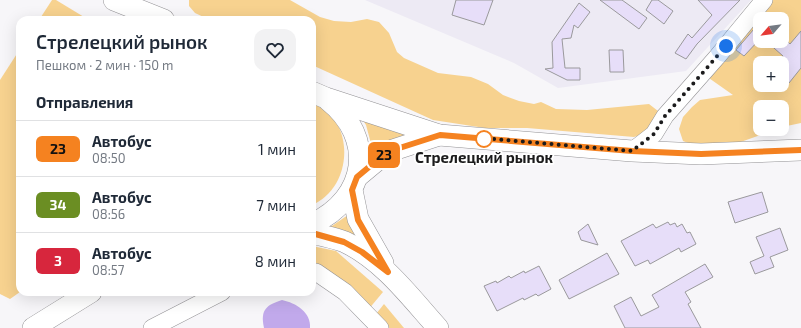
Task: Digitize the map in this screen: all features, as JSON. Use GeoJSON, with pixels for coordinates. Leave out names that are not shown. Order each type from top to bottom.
{"type":"FeatureCollection","features":[{"type":"Feature","properties":{"kind":"main road"},"geometry":{"type":"LineString","coordinates":[[107,0],[129,16]]}},
{"type":"Feature","properties":{"kind":"main road"},"geometry":{"type":"LineString","coordinates":[[114,0],[154,16]]}},
{"type":"Feature","properties":{"kind":"main road"},"geometry":{"type":"LineString","coordinates":[[319,95],[440,135],[632,151],[701,154],[801,150]]}},
{"type":"Feature","properties":{"kind":"main road"},"geometry":{"type":"LineString","coordinates":[[319,95],[344,114],[351,124],[358,141],[360,159],[354,184],[358,220],[388,272]]}},
{"type":"Feature","properties":{"kind":"main road"},"geometry":{"type":"LineString","coordinates":[[316,222],[327,216],[341,205],[354,184],[387,152],[440,135]]}},
{"type":"Feature","properties":{"kind":"main road"},"geometry":{"type":"LineString","coordinates":[[316,234],[344,242],[362,252],[388,272],[438,328]]}},
{"type":"Feature","properties":{"kind":"main road"},"geometry":{"type":"LineString","coordinates":[[33,328],[85,296]]}},
{"type":"Feature","properties":{"kind":"street"},"geometry":{"type":"LineString","coordinates":[[632,151],[654,134],[665,116],[717,57],[764,0]]}},
{"type":"Feature","properties":{"kind":"street"},"geometry":{"type":"LineString","coordinates":[[316,272],[345,292],[380,328]]}},
{"type":"Feature","properties":{"kind":"street"},"geometry":{"type":"LineString","coordinates":[[152,328],[214,296]]}},
{"type":"Feature","properties":{"kind":"shaded area"},"geometry":{"type":"Polygon","coordinates":[[[52,0],[56,0],[82,16],[42,16],[52,0]]]}},
{"type":"Feature","properties":{"kind":"shaded area"},"geometry":{"type":"Polygon","coordinates":[[[189,0],[290,0],[320,17],[334,21],[351,22],[367,19],[379,22],[389,33],[397,52],[404,58],[438,73],[471,77],[488,84],[503,95],[519,101],[534,104],[541,102],[556,109],[587,110],[649,104],[658,111],[657,117],[654,126],[651,129],[634,137],[527,128],[485,128],[433,120],[316,67],[316,16],[201,16],[195,13],[189,6],[189,0]]]}},
{"type":"Feature","properties":{"kind":"shaded area"},"geometry":{"type":"Polygon","coordinates":[[[365,0],[751,0],[686,71],[558,88],[514,63],[365,0]]]}},
{"type":"Feature","properties":{"kind":"shaded area"},"geometry":{"type":"Polygon","coordinates":[[[768,0],[801,0],[801,123],[789,126],[789,100],[753,100],[753,136],[757,136],[735,144],[698,147],[683,141],[679,129],[683,117],[692,107],[700,100],[733,95],[706,76],[753,18],[753,48],[789,48],[789,12],[758,12],[768,0]]]}},
{"type":"Feature","properties":{"kind":"shaded area"},"geometry":{"type":"Polygon","coordinates":[[[16,55],[16,295],[10,299],[0,294],[0,80],[16,55]]]}},
{"type":"Feature","properties":{"kind":"shaded area"},"geometry":{"type":"Polygon","coordinates":[[[316,105],[326,111],[336,123],[342,137],[344,153],[342,169],[336,184],[326,196],[316,202],[316,105]]]}},
{"type":"Feature","properties":{"kind":"shaded area"},"geometry":{"type":"Polygon","coordinates":[[[361,117],[414,138],[373,151],[366,125],[361,117]]]}},
{"type":"Feature","properties":{"kind":"shaded area"},"geometry":{"type":"Polygon","coordinates":[[[348,215],[365,246],[326,230],[348,215]]]}},
{"type":"Feature","properties":{"kind":"shaded area"},"geometry":{"type":"Polygon","coordinates":[[[316,247],[336,251],[383,292],[368,310],[316,272],[316,247]]]}},
{"type":"Feature","properties":{"kind":"shaded area"},"geometry":{"type":"Polygon","coordinates":[[[282,300],[292,303],[302,309],[308,317],[310,328],[264,328],[263,317],[266,309],[268,306],[282,300]]]}},
{"type":"Feature","properties":{"kind":"shaded area"},"geometry":{"type":"Polygon","coordinates":[[[384,304],[404,328],[389,328],[376,314],[384,304]]]}},
{"type":"Feature","properties":{"kind":"building"},"geometry":{"type":"Polygon","coordinates":[[[456,0],[493,0],[484,25],[452,15],[456,0]]]}},
{"type":"Feature","properties":{"kind":"building"},"geometry":{"type":"Polygon","coordinates":[[[600,0],[622,0],[647,18],[639,29],[600,0]]]}},
{"type":"Feature","properties":{"kind":"building"},"geometry":{"type":"Polygon","coordinates":[[[652,0],[658,0],[673,11],[664,24],[646,10],[652,0]]]}},
{"type":"Feature","properties":{"kind":"building"},"geometry":{"type":"Polygon","coordinates":[[[698,0],[740,0],[697,44],[686,59],[675,53],[688,34],[692,38],[712,15],[698,0]]]}},
{"type":"Feature","properties":{"kind":"building"},"geometry":{"type":"Polygon","coordinates":[[[579,3],[590,12],[578,28],[574,25],[571,38],[562,39],[565,68],[580,68],[580,80],[567,80],[545,69],[553,68],[552,42],[579,3]]]}},
{"type":"Feature","properties":{"kind":"building"},"geometry":{"type":"Polygon","coordinates":[[[753,30],[753,46],[744,56],[736,50],[753,30]]]}},
{"type":"Feature","properties":{"kind":"building"},"geometry":{"type":"Polygon","coordinates":[[[801,31],[801,68],[789,83],[789,56],[783,56],[774,48],[789,48],[789,43],[790,44],[801,31]]]}},
{"type":"Feature","properties":{"kind":"building"},"geometry":{"type":"Polygon","coordinates":[[[609,50],[623,50],[624,72],[610,72],[609,50]]]}},
{"type":"Feature","properties":{"kind":"building"},"geometry":{"type":"Polygon","coordinates":[[[762,192],[768,212],[735,223],[728,202],[762,192]]]}},
{"type":"Feature","properties":{"kind":"building"},"geometry":{"type":"Polygon","coordinates":[[[668,222],[670,225],[675,223],[677,227],[682,224],[687,233],[690,232],[696,244],[681,252],[679,248],[650,264],[648,260],[635,266],[621,241],[653,224],[656,228],[668,222]]]}},
{"type":"Feature","properties":{"kind":"building"},"geometry":{"type":"Polygon","coordinates":[[[588,224],[598,245],[581,240],[578,232],[588,224]]]}},
{"type":"Feature","properties":{"kind":"building"},"geometry":{"type":"Polygon","coordinates":[[[780,228],[788,250],[770,257],[774,267],[755,274],[750,262],[764,256],[756,237],[780,228]]]}},
{"type":"Feature","properties":{"kind":"building"},"geometry":{"type":"Polygon","coordinates":[[[607,253],[619,274],[569,299],[559,280],[607,253]]]}},
{"type":"Feature","properties":{"kind":"building"},"geometry":{"type":"Polygon","coordinates":[[[705,264],[713,277],[685,292],[691,302],[688,304],[701,328],[625,328],[614,306],[631,297],[641,316],[659,307],[652,295],[705,264]]]}},
{"type":"Feature","properties":{"kind":"building"},"geometry":{"type":"Polygon","coordinates":[[[539,266],[551,289],[538,296],[536,294],[524,300],[523,298],[497,311],[484,286],[496,281],[497,283],[509,276],[511,278],[524,271],[525,273],[539,266]]]}},
{"type":"Feature","properties":{"kind":"bus line","name":"23"},"geometry":{"type":"LineString","coordinates":[[316,234],[344,242],[362,252],[388,272],[358,220],[352,190],[357,177],[387,152],[440,135],[632,151],[701,154],[801,150]]}},
{"type":"Feature","properties":{"kind":"place","name":"Стрелецкий рынок"},"geometry":{"type":"Point","coordinates":[484,139]}},
{"type":"Feature","properties":{"kind":"route"},"geometry":{"type":"LineString","coordinates":[[484,139],[482,138],[632,151],[654,134],[665,116],[726,46]]}}]}
